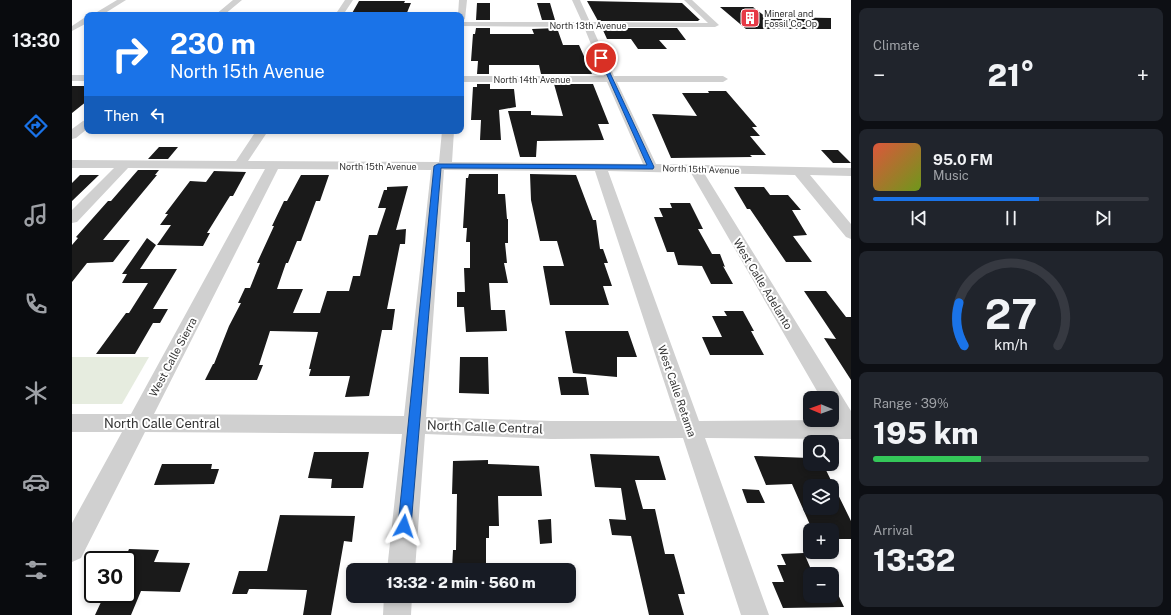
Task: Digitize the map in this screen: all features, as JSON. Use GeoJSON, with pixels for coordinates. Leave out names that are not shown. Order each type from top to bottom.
{"type":"FeatureCollection","features":[{"type":"Feature","properties":{"kind":"street"},"geometry":{"type":"LineString","coordinates":[[101,12],[122,0]]}},
{"type":"Feature","properties":{"kind":"street"},"geometry":{"type":"LineString","coordinates":[[223,12],[238,0]]}},
{"type":"Feature","properties":{"kind":"street"},"geometry":{"type":"LineString","coordinates":[[341,12],[349,0]]}},
{"type":"Feature","properties":{"kind":"street"},"geometry":{"type":"LineString","coordinates":[[462,12],[463,0]]}},
{"type":"Feature","properties":{"kind":"street"},"geometry":{"type":"LineString","coordinates":[[576,0],[610,79],[651,167]]}},
{"type":"Feature","properties":{"kind":"street","name":"North 13th Avenue"},"geometry":{"type":"LineString","coordinates":[[464,24],[714,25],[688,0]]}},
{"type":"Feature","properties":{"kind":"street"},"geometry":{"type":"LineString","coordinates":[[72,23],[84,22]]}},
{"type":"Feature","properties":{"kind":"street"},"geometry":{"type":"LineString","coordinates":[[72,29],[84,23]]}},
{"type":"Feature","properties":{"kind":"street"},"geometry":{"type":"LineString","coordinates":[[72,78],[84,78]]}},
{"type":"Feature","properties":{"kind":"street","name":"North 14th Avenue"},"geometry":{"type":"LineString","coordinates":[[464,79],[723,80]]}},
{"type":"Feature","properties":{"kind":"street"},"geometry":{"type":"LineString","coordinates":[[72,135],[84,125]]}},
{"type":"Feature","properties":{"kind":"street"},"geometry":{"type":"LineString","coordinates":[[240,164],[260,134]]}},
{"type":"Feature","properties":{"kind":"street"},"geometry":{"type":"LineString","coordinates":[[402,563],[413,425],[441,166],[447,134]]}},
{"type":"Feature","properties":{"kind":"street","name":"North 15th Avenue"},"geometry":{"type":"LineString","coordinates":[[72,164],[651,167],[851,172]]}},
{"type":"Feature","properties":{"kind":"street"},"geometry":{"type":"LineString","coordinates":[[72,219],[125,164]]}},
{"type":"Feature","properties":{"kind":"street","name":"West Calle Sierra"},"geometry":{"type":"LineString","coordinates":[[72,549],[274,165]]}},
{"type":"Feature","properties":{"kind":"street","name":"West Calle Retama"},"geometry":{"type":"LineString","coordinates":[[600,167],[755,615]]}},
{"type":"Feature","properties":{"kind":"street","name":"West Calle Adelanto"},"geometry":{"type":"LineString","coordinates":[[695,169],[828,391]]}},
{"type":"Feature","properties":{"kind":"street"},"geometry":{"type":"LineString","coordinates":[[799,171],[851,234]]}},
{"type":"Feature","properties":{"kind":"street","name":"West Calle Adelanto"},"geometry":{"type":"LineString","coordinates":[[839,409],[851,429]]}},
{"type":"Feature","properties":{"kind":"street","name":"North Calle Central"},"geometry":{"type":"LineString","coordinates":[[72,423],[413,425],[551,430],[851,429]]}},
{"type":"Feature","properties":{"kind":"street"},"geometry":{"type":"LineString","coordinates":[[397,615],[398,603]]}},
{"type":"Feature","properties":{"kind":"shaded area"},"geometry":{"type":"Polygon","coordinates":[[[72,357],[149,357],[122,404],[72,404],[72,357]]]}},
{"type":"Feature","properties":{"kind":"building"},"geometry":{"type":"Polygon","coordinates":[[[359,1],[405,1],[404,3],[411,3],[407,12],[353,12],[359,1]]]}},
{"type":"Feature","properties":{"kind":"building"},"geometry":{"type":"Polygon","coordinates":[[[587,1],[682,3],[700,20],[598,21],[587,1]]]}},
{"type":"Feature","properties":{"kind":"building"},"geometry":{"type":"Polygon","coordinates":[[[477,3],[490,3],[490,20],[476,20],[477,3]]]}},
{"type":"Feature","properties":{"kind":"building"},"geometry":{"type":"Polygon","coordinates":[[[537,3],[550,3],[555,20],[542,20],[537,3]]]}},
{"type":"Feature","properties":{"kind":"building"},"geometry":{"type":"Polygon","coordinates":[[[720,7],[753,7],[766,17],[831,18],[831,29],[746,29],[720,7]]]}},
{"type":"Feature","properties":{"kind":"building"},"geometry":{"type":"Polygon","coordinates":[[[476,28],[490,28],[490,34],[534,34],[532,29],[557,28],[563,45],[579,45],[592,74],[541,74],[539,65],[489,65],[489,74],[477,74],[478,61],[471,61],[473,34],[475,34],[476,28]]]}},
{"type":"Feature","properties":{"kind":"building"},"geometry":{"type":"Polygon","coordinates":[[[602,28],[677,28],[686,40],[659,40],[667,49],[638,49],[631,39],[607,39],[602,28]]]}},
{"type":"Feature","properties":{"kind":"building"},"geometry":{"type":"Polygon","coordinates":[[[477,84],[490,84],[490,89],[514,89],[516,107],[499,110],[501,140],[480,140],[481,120],[471,120],[473,87],[477,87],[477,84]]]}},
{"type":"Feature","properties":{"kind":"building"},"geometry":{"type":"Polygon","coordinates":[[[554,84],[593,84],[609,124],[598,124],[604,140],[537,141],[536,157],[520,157],[508,111],[531,111],[531,115],[563,116],[554,84]]]}},
{"type":"Feature","properties":{"kind":"building"},"geometry":{"type":"Polygon","coordinates":[[[72,86],[84,86],[84,103],[72,113],[72,86]]]}},
{"type":"Feature","properties":{"kind":"building"},"geometry":{"type":"Polygon","coordinates":[[[708,91],[726,91],[757,127],[752,127],[760,136],[750,136],[766,155],[750,155],[752,157],[671,158],[652,114],[697,116],[682,93],[709,93],[708,91]]]}},
{"type":"Feature","properties":{"kind":"building"},"geometry":{"type":"Polygon","coordinates":[[[159,147],[178,147],[168,159],[148,159],[159,147]]]}},
{"type":"Feature","properties":{"kind":"building"},"geometry":{"type":"Polygon","coordinates":[[[821,150],[838,150],[851,163],[833,163],[821,150]]]}},
{"type":"Feature","properties":{"kind":"building"},"geometry":{"type":"Polygon","coordinates":[[[138,170],[159,170],[155,175],[157,175],[103,240],[130,240],[113,262],[87,263],[72,282],[72,245],[78,238],[76,237],[108,201],[111,201],[138,170]]]}},
{"type":"Feature","properties":{"kind":"building"},"geometry":{"type":"Polygon","coordinates":[[[214,171],[246,172],[233,196],[230,196],[207,233],[210,233],[203,246],[157,245],[171,225],[160,225],[168,214],[165,214],[190,181],[206,182],[214,171]]]}},
{"type":"Feature","properties":{"kind":"building"},"geometry":{"type":"Polygon","coordinates":[[[469,174],[498,174],[498,194],[505,194],[508,219],[508,243],[505,243],[507,263],[504,263],[508,283],[489,283],[491,310],[505,310],[507,331],[466,332],[464,307],[457,307],[457,292],[465,292],[464,268],[470,268],[470,242],[466,242],[467,228],[463,228],[466,178],[468,178],[469,174]]]}},
{"type":"Feature","properties":{"kind":"building"},"geometry":{"type":"Polygon","coordinates":[[[530,174],[576,175],[593,220],[596,220],[600,249],[603,249],[608,263],[604,263],[612,286],[603,286],[609,305],[550,305],[543,266],[564,266],[557,241],[540,241],[531,200],[530,174]]]}},
{"type":"Feature","properties":{"kind":"building"},"geometry":{"type":"Polygon","coordinates":[[[80,175],[99,175],[72,201],[72,183],[80,175]]]}},
{"type":"Feature","properties":{"kind":"building"},"geometry":{"type":"Polygon","coordinates":[[[301,175],[329,175],[320,201],[316,201],[301,241],[297,241],[288,263],[286,263],[277,289],[303,289],[293,313],[320,313],[327,291],[349,291],[353,276],[360,276],[369,235],[377,235],[386,208],[378,208],[384,190],[387,190],[387,187],[408,186],[396,230],[406,229],[405,244],[400,244],[387,309],[395,309],[392,330],[382,330],[369,396],[345,397],[350,376],[309,376],[311,369],[309,369],[318,332],[270,331],[259,365],[263,365],[257,380],[205,380],[214,364],[229,326],[241,303],[238,303],[245,288],[250,288],[260,263],[257,263],[274,226],[272,226],[284,201],[287,201],[301,175]]]}},
{"type":"Feature","properties":{"kind":"building"},"geometry":{"type":"Polygon","coordinates":[[[734,187],[764,187],[770,195],[788,195],[801,210],[792,210],[807,235],[793,236],[812,262],[786,262],[750,209],[747,209],[734,187]]]}},
{"type":"Feature","properties":{"kind":"building"},"geometry":{"type":"Polygon","coordinates":[[[670,203],[690,203],[703,229],[698,229],[712,254],[720,254],[725,267],[723,266],[733,284],[711,284],[702,266],[678,265],[674,252],[667,252],[654,217],[663,217],[659,208],[672,208],[670,203]]]}},
{"type":"Feature","properties":{"kind":"building"},"geometry":{"type":"Polygon","coordinates":[[[147,238],[156,245],[140,269],[177,269],[153,309],[168,309],[160,323],[153,323],[135,354],[96,354],[126,313],[129,313],[148,283],[122,283],[127,274],[122,274],[147,238]]]}},
{"type":"Feature","properties":{"kind":"building"},"geometry":{"type":"Polygon","coordinates":[[[804,291],[826,291],[846,317],[851,317],[851,380],[824,338],[836,339],[804,291]]]}},
{"type":"Feature","properties":{"kind":"building"},"geometry":{"type":"Polygon","coordinates":[[[724,311],[743,311],[754,331],[751,331],[764,355],[710,355],[702,337],[722,337],[712,316],[727,316],[724,311]]]}},
{"type":"Feature","properties":{"kind":"building"},"geometry":{"type":"Polygon","coordinates":[[[565,331],[628,331],[637,357],[617,357],[617,377],[573,373],[565,331]]]}},
{"type":"Feature","properties":{"kind":"building"},"geometry":{"type":"Polygon","coordinates":[[[460,357],[488,357],[489,394],[459,393],[460,357]]]}},
{"type":"Feature","properties":{"kind":"building"},"geometry":{"type":"Polygon","coordinates":[[[558,377],[586,377],[589,395],[561,395],[558,377]]]}},
{"type":"Feature","properties":{"kind":"building"},"geometry":{"type":"Polygon","coordinates":[[[314,452],[369,452],[363,488],[331,488],[332,479],[308,478],[314,452]]]}},
{"type":"Feature","properties":{"kind":"building"},"geometry":{"type":"Polygon","coordinates":[[[590,454],[659,456],[666,480],[635,480],[643,509],[655,509],[665,554],[674,554],[685,594],[678,594],[684,615],[649,615],[631,536],[612,535],[609,519],[626,520],[621,488],[595,487],[590,454]]]}},
{"type":"Feature","properties":{"kind":"building"},"geometry":{"type":"Polygon","coordinates":[[[754,456],[803,458],[803,471],[826,471],[830,479],[803,479],[803,509],[792,484],[766,485],[754,456]]]}},
{"type":"Feature","properties":{"kind":"building"},"geometry":{"type":"Polygon","coordinates":[[[488,460],[488,464],[539,466],[542,496],[498,496],[499,526],[489,526],[489,538],[486,538],[486,563],[452,563],[453,550],[456,550],[457,494],[452,494],[453,461],[488,460]]]}},
{"type":"Feature","properties":{"kind":"building"},"geometry":{"type":"Polygon","coordinates":[[[162,464],[212,464],[211,469],[219,469],[214,484],[154,485],[162,464]]]}},
{"type":"Feature","properties":{"kind":"building"},"geometry":{"type":"Polygon","coordinates":[[[742,489],[759,490],[765,503],[747,503],[742,489]]]}},
{"type":"Feature","properties":{"kind":"building"},"geometry":{"type":"Polygon","coordinates":[[[839,497],[851,521],[851,539],[839,539],[839,523],[809,523],[806,515],[839,515],[839,497]]]}},
{"type":"Feature","properties":{"kind":"building"},"geometry":{"type":"Polygon","coordinates":[[[280,515],[355,516],[352,542],[344,541],[331,615],[303,615],[307,590],[249,589],[247,594],[232,594],[239,571],[267,571],[280,515]]]}},
{"type":"Feature","properties":{"kind":"building"},"geometry":{"type":"Polygon","coordinates":[[[551,519],[552,543],[540,544],[538,520],[551,519]]]}},
{"type":"Feature","properties":{"kind":"building"},"geometry":{"type":"Polygon","coordinates":[[[129,549],[159,550],[154,562],[190,563],[180,592],[141,591],[136,603],[136,551],[128,551],[129,549]]]}},
{"type":"Feature","properties":{"kind":"building"},"geometry":{"type":"Polygon","coordinates":[[[803,553],[803,559],[807,559],[810,567],[803,567],[803,603],[839,603],[839,597],[844,607],[783,608],[772,582],[784,582],[777,565],[786,565],[781,554],[803,553]]]}},
{"type":"Feature","properties":{"kind":"building"},"geometry":{"type":"Polygon","coordinates":[[[101,603],[136,603],[131,615],[95,615],[101,603]]]}},
{"type":"Feature","properties":{"kind":"place","name":"Mineral and Fossil Co-Op"},"geometry":{"type":"Point","coordinates":[750,18]}},
{"type":"Feature","properties":{"kind":"route"},"geometry":{"type":"LineString","coordinates":[[404,526],[438,166],[651,167],[601,58]]}}]}
